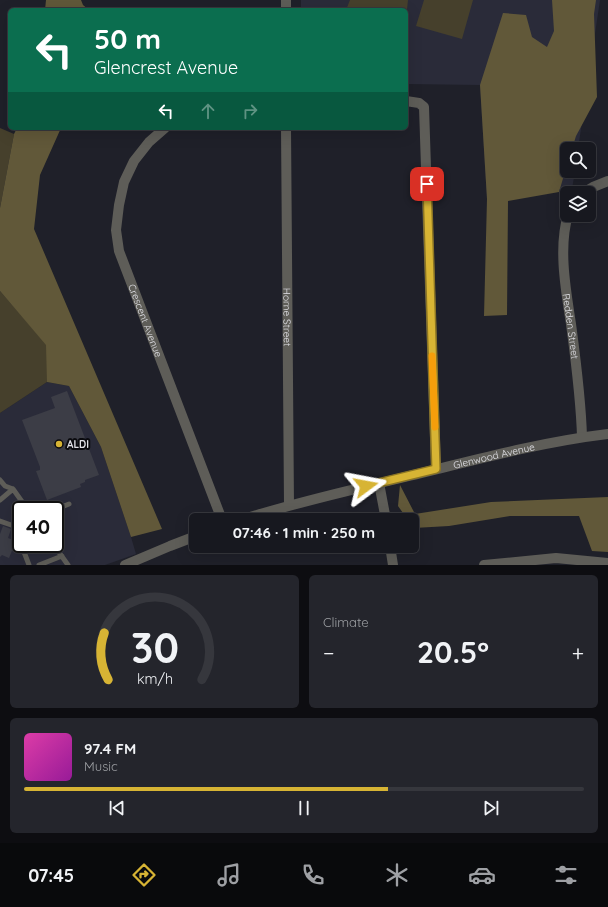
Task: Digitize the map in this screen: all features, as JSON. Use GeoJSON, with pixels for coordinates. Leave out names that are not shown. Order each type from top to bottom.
{"type":"FeatureCollection","features":[{"type":"Feature","properties":{"kind":"street"},"geometry":{"type":"LineString","coordinates":[[408,101],[419,103],[424,107],[436,469]]}},
{"type":"Feature","properties":{"kind":"street","name":"Crescent Avenue"},"geometry":{"type":"LineString","coordinates":[[163,130],[149,142],[134,160],[124,182],[116,230],[119,252],[219,513]]}},
{"type":"Feature","properties":{"kind":"street","name":"Horne Street"},"geometry":{"type":"LineString","coordinates":[[286,130],[288,505]]}},
{"type":"Feature","properties":{"kind":"street"},"geometry":{"type":"LineString","coordinates":[[595,186],[608,181]]}},
{"type":"Feature","properties":{"kind":"street","name":"Redden Street"},"geometry":{"type":"LineString","coordinates":[[566,222],[564,232],[563,254],[582,437]]}},
{"type":"Feature","properties":{"kind":"street","name":"Glenwood Avenue"},"geometry":{"type":"LineString","coordinates":[[263,513],[288,505],[533,446],[608,434]]}},
{"type":"Feature","properties":{"kind":"street"},"geometry":{"type":"LineString","coordinates":[[379,483],[385,513]]}},
{"type":"Feature","properties":{"kind":"street"},"geometry":{"type":"LineString","coordinates":[[125,565],[189,539]]}},
{"type":"Feature","properties":{"kind":"street"},"geometry":{"type":"LineString","coordinates":[[391,553],[393,565]]}},
{"type":"Feature","properties":{"kind":"street"},"geometry":{"type":"LineString","coordinates":[[484,565],[556,558],[608,562]]}},
{"type":"Feature","properties":{"kind":"lane"},"geometry":{"type":"LineString","coordinates":[[0,480],[5,486],[13,489],[22,501]]}},
{"type":"Feature","properties":{"kind":"lane"},"geometry":{"type":"LineString","coordinates":[[0,500],[13,489]]}},
{"type":"Feature","properties":{"kind":"lane"},"geometry":{"type":"LineString","coordinates":[[64,506],[69,504]]}},
{"type":"Feature","properties":{"kind":"lane"},"geometry":{"type":"LineString","coordinates":[[0,521],[14,526],[29,565]]}},
{"type":"Feature","properties":{"kind":"lane"},"geometry":{"type":"LineString","coordinates":[[60,553],[68,565]]}},
{"type":"Feature","properties":{"kind":"lane"},"geometry":{"type":"LineString","coordinates":[[39,565],[62,556]]}},
{"type":"Feature","properties":{"kind":"shaded area"},"geometry":{"type":"Polygon","coordinates":[[[46,0],[81,0],[83,5],[87,8],[45,8],[46,0]]]}},
{"type":"Feature","properties":{"kind":"shaded area"},"geometry":{"type":"Polygon","coordinates":[[[301,0],[600,0],[579,142],[560,142],[560,178],[574,178],[572,186],[560,186],[560,190],[487,199],[480,85],[408,84],[408,8],[301,8],[301,0]]]}},
{"type":"Feature","properties":{"kind":"shaded area"},"geometry":{"type":"Polygon","coordinates":[[[350,0],[408,0],[407,8],[347,8],[350,0]]]}},
{"type":"Feature","properties":{"kind":"shaded area"},"geometry":{"type":"Polygon","coordinates":[[[424,0],[473,0],[462,39],[416,26],[424,0]]]}},
{"type":"Feature","properties":{"kind":"shaded area"},"geometry":{"type":"Polygon","coordinates":[[[552,0],[596,0],[594,14],[597,97],[574,142],[560,142],[560,178],[563,178],[559,192],[508,201],[507,315],[484,316],[487,199],[480,85],[503,13],[526,15],[532,37],[547,47],[554,31],[552,0]]]}},
{"type":"Feature","properties":{"kind":"shaded area"},"geometry":{"type":"Polygon","coordinates":[[[0,128],[14,134],[0,208],[0,128]]]}},
{"type":"Feature","properties":{"kind":"shaded area"},"geometry":{"type":"Polygon","coordinates":[[[16,130],[60,130],[40,175],[34,229],[162,529],[131,537],[101,447],[69,386],[47,382],[46,345],[0,291],[0,208],[16,130]]]}},
{"type":"Feature","properties":{"kind":"shaded area"},"geometry":{"type":"Polygon","coordinates":[[[0,291],[47,345],[47,382],[0,413],[0,291]]]}},
{"type":"Feature","properties":{"kind":"shaded area"},"geometry":{"type":"Polygon","coordinates":[[[47,382],[69,386],[101,447],[136,554],[105,565],[0,565],[0,413],[47,382]]]}},
{"type":"Feature","properties":{"kind":"shaded area"},"geometry":{"type":"Polygon","coordinates":[[[400,485],[414,513],[403,513],[398,506],[400,485]]]}},
{"type":"Feature","properties":{"kind":"shaded area"},"geometry":{"type":"Polygon","coordinates":[[[608,497],[608,552],[592,551],[579,516],[510,516],[449,526],[419,528],[419,513],[491,502],[608,497]]]}},
{"type":"Feature","properties":{"kind":"building","name":"ALDI"},"geometry":{"type":"Polygon","coordinates":[[[67,391],[99,475],[85,480],[85,482],[80,484],[81,487],[47,500],[36,471],[40,470],[40,467],[22,420],[55,408],[51,397],[67,391]]]}},
{"type":"Feature","properties":{"kind":"building"},"geometry":{"type":"Polygon","coordinates":[[[3,526],[11,529],[8,538],[12,540],[12,551],[9,558],[2,555],[0,557],[0,534],[3,526]]]}},
{"type":"Feature","properties":{"kind":"slow traffic"},"geometry":{"type":"LineString","coordinates":[[432,356],[435,427]]}},
{"type":"Feature","properties":{"kind":"place","name":"ALDI"},"geometry":{"type":"Point","coordinates":[59,444]}},
{"type":"Feature","properties":{"kind":"route"},"geometry":{"type":"LineString","coordinates":[[366,486],[436,469],[427,184]]}}]}
